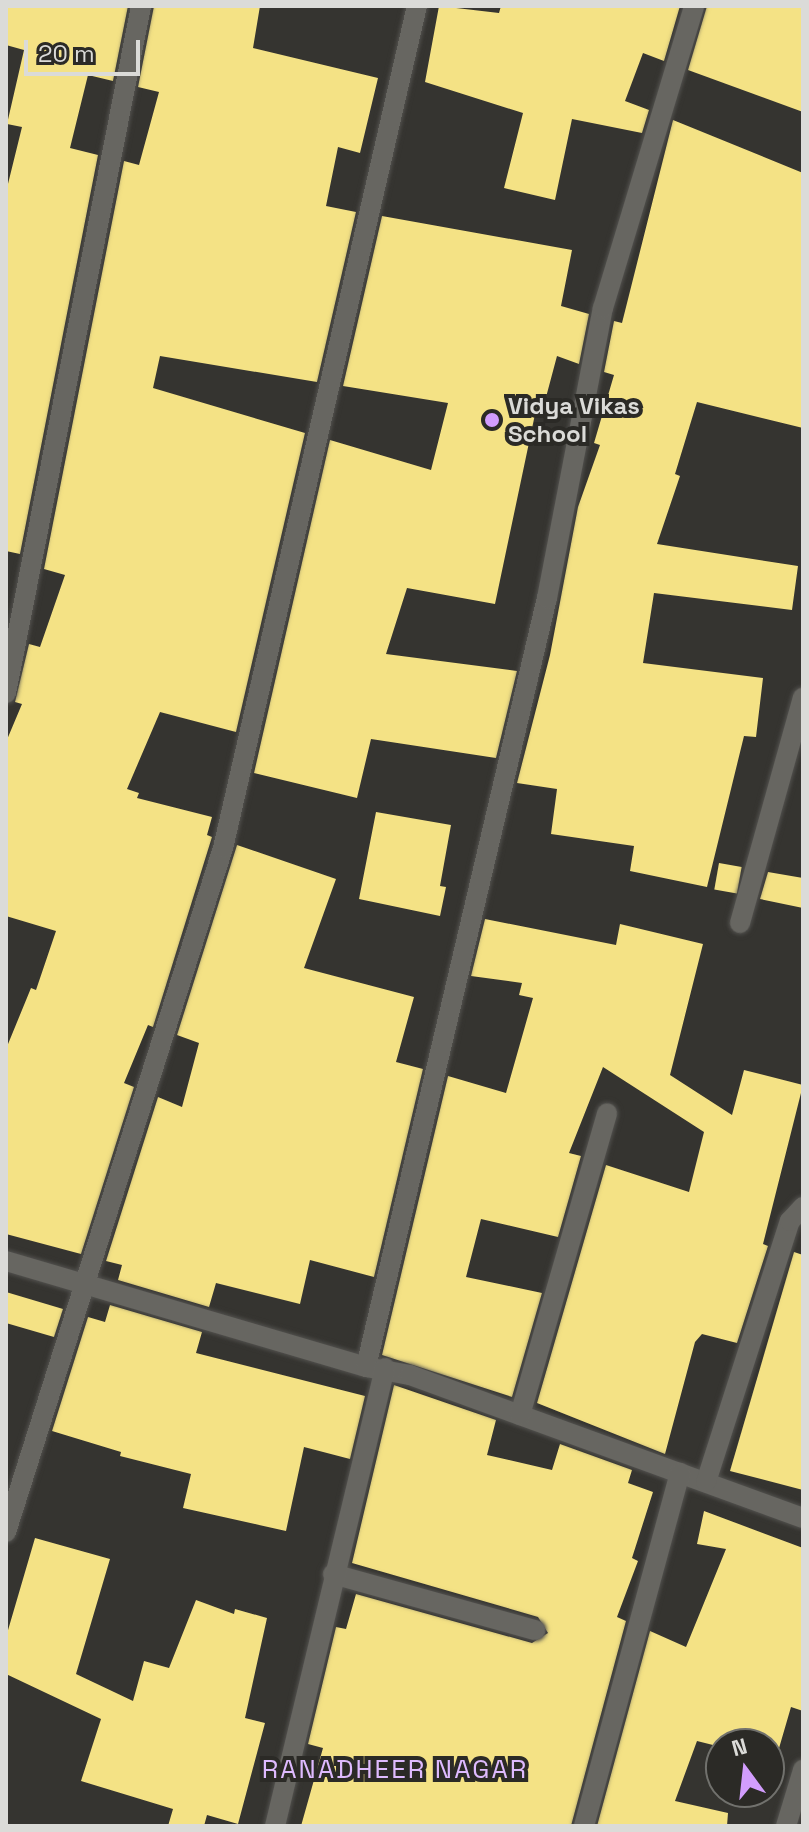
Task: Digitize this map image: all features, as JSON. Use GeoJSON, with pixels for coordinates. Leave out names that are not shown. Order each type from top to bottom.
{"type":"FeatureCollection","features":[{"type":"Feature","properties":{"kind":"street"},"geometry":{"type":"LineString","coordinates":[[6,693],[141,6]]}},
{"type":"Feature","properties":{"kind":"street"},"geometry":{"type":"LineString","coordinates":[[6,1532],[223,848],[417,6]]}},
{"type":"Feature","properties":{"kind":"street"},"geometry":{"type":"LineString","coordinates":[[275,1826],[547,598],[603,308],[694,6]]}},
{"type":"Feature","properties":{"kind":"street"},"geometry":{"type":"LineString","coordinates":[[740,923],[803,698]]}},
{"type":"Feature","properties":{"kind":"street"},"geometry":{"type":"LineString","coordinates":[[520,1415],[607,1113]]}},
{"type":"Feature","properties":{"kind":"street"},"geometry":{"type":"LineString","coordinates":[[706,1482],[790,1221],[803,1207]]}},
{"type":"Feature","properties":{"kind":"street"},"geometry":{"type":"LineString","coordinates":[[6,1261],[376,1368],[520,1415],[803,1518]]}},
{"type":"Feature","properties":{"kind":"street"},"geometry":{"type":"LineString","coordinates":[[584,1826],[680,1473]]}},
{"type":"Feature","properties":{"kind":"street"},"geometry":{"type":"LineString","coordinates":[[333,1574],[535,1630]]}},
{"type":"Feature","properties":{"kind":"street"},"geometry":{"type":"LineString","coordinates":[[786,1826],[803,1770]]}},
{"type":"Feature","properties":{"kind":"building"},"geometry":{"type":"Polygon","coordinates":[[[6,6],[128,6],[113,81],[88,75],[70,148],[98,155],[20,554],[6,551],[6,192],[22,127],[7,124],[24,50],[6,45],[6,6]]]}},
{"type":"Feature","properties":{"kind":"building"},"geometry":{"type":"Polygon","coordinates":[[[154,6],[260,6],[253,48],[378,78],[360,153],[338,147],[326,206],[356,212],[317,382],[160,356],[153,388],[305,433],[236,732],[160,712],[127,789],[139,793],[137,798],[212,817],[207,835],[212,837],[153,1027],[148,1025],[124,1083],[134,1087],[81,1254],[6,1234],[6,1049],[31,988],[36,990],[56,931],[6,916],[6,742],[22,704],[15,702],[29,644],[40,647],[65,575],[44,569],[124,161],[139,165],[159,92],[138,87],[154,6]]]}},
{"type":"Feature","properties":{"kind":"building"},"geometry":{"type":"Polygon","coordinates":[[[439,6],[499,13],[501,6],[680,6],[664,61],[643,53],[625,101],[649,110],[642,133],[572,119],[555,200],[504,188],[523,113],[425,82],[439,6]]]}},
{"type":"Feature","properties":{"kind":"building"},"geometry":{"type":"Polygon","coordinates":[[[707,6],[803,6],[803,112],[688,70],[707,6]]]}},
{"type":"Feature","properties":{"kind":"building"},"geometry":{"type":"Polygon","coordinates":[[[673,120],[803,173],[803,428],[697,402],[675,474],[680,476],[657,544],[798,566],[792,610],[654,593],[643,663],[763,678],[756,737],[744,736],[707,887],[630,871],[634,846],[551,834],[557,789],[517,783],[550,655],[578,507],[600,445],[594,443],[614,375],[604,372],[614,321],[622,323],[673,120]]]}},
{"type":"Feature","properties":{"kind":"building"},"geometry":{"type":"Polygon","coordinates":[[[382,216],[572,250],[561,306],[589,314],[579,364],[557,356],[545,401],[538,400],[495,604],[407,588],[386,654],[517,671],[496,758],[371,739],[357,798],[254,773],[330,440],[431,470],[448,403],[343,386],[382,216]]]}},
{"type":"Feature","properties":{"kind":"building"},"geometry":{"type":"Polygon","coordinates":[[[376,812],[451,825],[440,886],[446,887],[440,916],[359,899],[376,812]]]}},
{"type":"Feature","properties":{"kind":"building"},"geometry":{"type":"Polygon","coordinates":[[[237,845],[336,879],[304,968],[414,997],[396,1062],[423,1069],[374,1277],[310,1260],[300,1304],[216,1283],[209,1307],[118,1280],[122,1265],[106,1261],[158,1097],[182,1107],[199,1043],[177,1035],[237,845]]]}},
{"type":"Feature","properties":{"kind":"building"},"geometry":{"type":"Polygon","coordinates":[[[719,863],[742,867],[737,894],[714,890],[719,863]]]}},
{"type":"Feature","properties":{"kind":"building"},"geometry":{"type":"Polygon","coordinates":[[[768,872],[803,878],[803,908],[760,899],[768,872]]]}},
{"type":"Feature","properties":{"kind":"building"},"geometry":{"type":"Polygon","coordinates":[[[485,919],[616,945],[620,924],[703,944],[670,1075],[732,1115],[744,1070],[803,1085],[763,1244],[768,1246],[737,1343],[702,1334],[695,1342],[665,1454],[537,1403],[606,1165],[689,1192],[704,1132],[603,1067],[569,1153],[581,1156],[558,1237],[481,1219],[466,1277],[542,1293],[512,1397],[382,1355],[448,1076],[506,1093],[533,998],[519,995],[522,983],[471,976],[485,919]]]}},
{"type":"Feature","properties":{"kind":"building"},"geometry":{"type":"Polygon","coordinates":[[[794,1252],[803,1255],[803,1490],[730,1471],[794,1252]]]}},
{"type":"Feature","properties":{"kind":"building"},"geometry":{"type":"Polygon","coordinates":[[[6,1292],[63,1309],[54,1337],[6,1323],[6,1292]]]}},
{"type":"Feature","properties":{"kind":"building"},"geometry":{"type":"Polygon","coordinates":[[[110,1305],[202,1332],[196,1353],[365,1396],[350,1459],[304,1447],[286,1531],[183,1508],[191,1474],[120,1456],[121,1452],[52,1431],[88,1317],[105,1322],[110,1305]]]}},
{"type":"Feature","properties":{"kind":"building"},"geometry":{"type":"Polygon","coordinates":[[[394,1385],[496,1420],[487,1455],[552,1470],[560,1444],[632,1470],[628,1483],[653,1492],[632,1558],[638,1561],[617,1617],[626,1621],[571,1826],[301,1826],[323,1748],[308,1744],[336,1627],[346,1629],[356,1594],[532,1643],[548,1633],[538,1617],[352,1563],[394,1385]]]}},
{"type":"Feature","properties":{"kind":"building"},"geometry":{"type":"Polygon","coordinates":[[[704,1511],[803,1548],[803,1711],[791,1707],[785,1728],[705,1728],[705,1743],[697,1741],[675,1801],[728,1813],[727,1826],[597,1826],[650,1631],[686,1647],[726,1549],[697,1544],[704,1511]]]}},
{"type":"Feature","properties":{"kind":"building"},"geometry":{"type":"Polygon","coordinates":[[[35,1538],[110,1559],[76,1674],[133,1701],[144,1661],[169,1668],[196,1600],[234,1614],[235,1609],[267,1618],[245,1718],[265,1723],[238,1824],[207,1815],[204,1826],[168,1826],[173,1809],[81,1781],[101,1719],[6,1674],[6,1637],[35,1538]]]}},
{"type":"Feature","properties":{"kind":"place","name":"Vidya Vikas School"},"geometry":{"type":"Point","coordinates":[492,420]}},
{"type":"Feature","properties":{"kind":"district","name":"RANADHEER NAGAR"},"geometry":{"type":"Point","coordinates":[395,1770]}}]}
